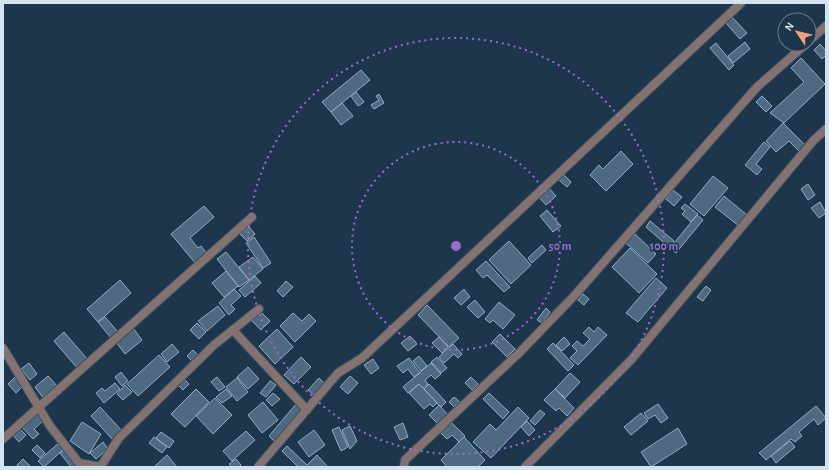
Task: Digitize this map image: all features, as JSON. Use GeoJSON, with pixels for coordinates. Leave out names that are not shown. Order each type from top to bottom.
{"type":"FeatureCollection","features":[{"type":"Feature","properties":{"kind":"street"},"geometry":{"type":"LineString","coordinates":[[258,467],[338,374],[362,358],[741,3]]}},
{"type":"Feature","properties":{"kind":"street"},"geometry":{"type":"LineString","coordinates":[[817,34],[826,26]]}},
{"type":"Feature","properties":{"kind":"street"},"geometry":{"type":"LineString","coordinates":[[404,467],[405,460],[520,352],[575,295],[757,87],[797,52]]}},
{"type":"Feature","properties":{"kind":"street"},"geometry":{"type":"LineString","coordinates":[[525,467],[631,360],[812,140],[826,129]]}},
{"type":"Feature","properties":{"kind":"street"},"geometry":{"type":"LineString","coordinates":[[3,439],[252,217]]}},
{"type":"Feature","properties":{"kind":"street"},"geometry":{"type":"LineString","coordinates":[[3,348],[50,426],[79,463],[101,467],[119,438],[214,345],[259,309]]}},
{"type":"Feature","properties":{"kind":"street"},"geometry":{"type":"LineString","coordinates":[[233,330],[307,410]]}},
{"type":"Feature","properties":{"kind":"building"},"geometry":{"type":"Polygon","coordinates":[[[732,17],[747,33],[740,39],[726,23],[732,17]]]}},
{"type":"Feature","properties":{"kind":"building"},"geometry":{"type":"Polygon","coordinates":[[[745,42],[750,49],[733,63],[728,56],[745,42]]]}},
{"type":"Feature","properties":{"kind":"building"},"geometry":{"type":"Polygon","coordinates":[[[716,43],[734,65],[729,70],[710,48],[716,43]]]}},
{"type":"Feature","properties":{"kind":"building"},"geometry":{"type":"Polygon","coordinates":[[[820,44],[826,51],[826,55],[822,59],[816,52],[817,47],[820,44]]]}},
{"type":"Feature","properties":{"kind":"building"},"geometry":{"type":"Polygon","coordinates":[[[801,58],[825,84],[784,123],[770,113],[804,82],[791,68],[801,58]]]}},
{"type":"Feature","properties":{"kind":"building"},"geometry":{"type":"Polygon","coordinates":[[[361,70],[370,80],[331,112],[322,102],[361,70]]]}},
{"type":"Feature","properties":{"kind":"building"},"geometry":{"type":"Polygon","coordinates":[[[356,92],[364,102],[358,106],[351,96],[356,92]]]}},
{"type":"Feature","properties":{"kind":"building"},"geometry":{"type":"Polygon","coordinates":[[[379,94],[384,103],[374,109],[371,105],[379,100],[376,96],[379,94]]]}},
{"type":"Feature","properties":{"kind":"building"},"geometry":{"type":"Polygon","coordinates":[[[762,96],[772,106],[766,112],[756,102],[762,96]]]}},
{"type":"Feature","properties":{"kind":"building"},"geometry":{"type":"Polygon","coordinates":[[[342,103],[353,116],[341,125],[331,112],[342,103]]]}},
{"type":"Feature","properties":{"kind":"building"},"geometry":{"type":"Polygon","coordinates":[[[783,123],[806,146],[800,152],[789,141],[776,152],[766,141],[783,123]]]}},
{"type":"Feature","properties":{"kind":"building"},"geometry":{"type":"Polygon","coordinates":[[[764,142],[770,147],[756,164],[762,169],[757,175],[745,165],[764,142]]]}},
{"type":"Feature","properties":{"kind":"building"},"geometry":{"type":"Polygon","coordinates":[[[621,151],[633,164],[606,191],[590,175],[599,165],[603,169],[621,151]]]}},
{"type":"Feature","properties":{"kind":"building"},"geometry":{"type":"Polygon","coordinates":[[[563,174],[571,182],[567,187],[558,179],[563,174]]]}},
{"type":"Feature","properties":{"kind":"building"},"geometry":{"type":"Polygon","coordinates":[[[713,176],[728,188],[704,216],[690,204],[713,176]]]}},
{"type":"Feature","properties":{"kind":"building"},"geometry":{"type":"Polygon","coordinates":[[[808,184],[815,195],[808,200],[801,189],[808,184]]]}},
{"type":"Feature","properties":{"kind":"building"},"geometry":{"type":"Polygon","coordinates":[[[547,186],[556,196],[546,205],[537,195],[547,186]]]}},
{"type":"Feature","properties":{"kind":"building"},"geometry":{"type":"Polygon","coordinates":[[[673,190],[682,197],[674,206],[666,199],[673,190]]]}},
{"type":"Feature","properties":{"kind":"building"},"geometry":{"type":"Polygon","coordinates":[[[724,196],[747,215],[739,226],[715,207],[724,196]]]}},
{"type":"Feature","properties":{"kind":"building"},"geometry":{"type":"Polygon","coordinates":[[[820,202],[826,213],[819,218],[811,208],[820,202]]]}},
{"type":"Feature","properties":{"kind":"building"},"geometry":{"type":"Polygon","coordinates":[[[685,204],[698,214],[691,222],[682,214],[685,211],[681,208],[685,204]]]}},
{"type":"Feature","properties":{"kind":"building"},"geometry":{"type":"Polygon","coordinates":[[[204,206],[214,217],[190,238],[198,248],[201,246],[207,254],[196,264],[171,234],[204,206]]]}},
{"type":"Feature","properties":{"kind":"building"},"geometry":{"type":"Polygon","coordinates":[[[547,210],[561,226],[553,232],[540,216],[547,210]]]}},
{"type":"Feature","properties":{"kind":"building"},"geometry":{"type":"Polygon","coordinates":[[[697,215],[703,220],[676,253],[670,248],[697,215]]]}},
{"type":"Feature","properties":{"kind":"building"},"geometry":{"type":"Polygon","coordinates":[[[650,221],[674,241],[669,247],[646,227],[650,221]]]}},
{"type":"Feature","properties":{"kind":"building"},"geometry":{"type":"Polygon","coordinates":[[[249,227],[255,234],[247,241],[240,234],[249,227]]]}},
{"type":"Feature","properties":{"kind":"building"},"geometry":{"type":"Polygon","coordinates":[[[635,234],[656,254],[648,263],[626,243],[635,234]]]}},
{"type":"Feature","properties":{"kind":"building"},"geometry":{"type":"Polygon","coordinates":[[[254,237],[271,263],[263,268],[246,243],[254,237]]]}},
{"type":"Feature","properties":{"kind":"building"},"geometry":{"type":"Polygon","coordinates":[[[509,241],[531,265],[511,284],[489,260],[509,241]]]}},
{"type":"Feature","properties":{"kind":"building"},"geometry":{"type":"Polygon","coordinates":[[[542,245],[546,250],[532,263],[528,258],[542,245]]]}},
{"type":"Feature","properties":{"kind":"building"},"geometry":{"type":"Polygon","coordinates":[[[630,248],[657,274],[639,293],[612,267],[630,248]]]}},
{"type":"Feature","properties":{"kind":"building"},"geometry":{"type":"Polygon","coordinates":[[[226,252],[249,280],[239,287],[217,259],[226,252]]]}},
{"type":"Feature","properties":{"kind":"building"},"geometry":{"type":"Polygon","coordinates":[[[253,257],[263,269],[249,280],[239,267],[253,257]]]}},
{"type":"Feature","properties":{"kind":"building"},"geometry":{"type":"Polygon","coordinates":[[[486,261],[510,287],[504,292],[487,275],[483,278],[476,270],[486,261]]]}},
{"type":"Feature","properties":{"kind":"building"},"geometry":{"type":"Polygon","coordinates":[[[226,271],[238,286],[224,297],[212,283],[226,271]]]}},
{"type":"Feature","properties":{"kind":"building"},"geometry":{"type":"Polygon","coordinates":[[[255,276],[261,283],[245,297],[239,290],[255,276]]]}},
{"type":"Feature","properties":{"kind":"building"},"geometry":{"type":"Polygon","coordinates":[[[656,278],[667,288],[638,322],[626,313],[656,278]]]}},
{"type":"Feature","properties":{"kind":"building"},"geometry":{"type":"Polygon","coordinates":[[[120,280],[131,293],[98,322],[87,309],[120,280]]]}},
{"type":"Feature","properties":{"kind":"building"},"geometry":{"type":"Polygon","coordinates":[[[286,281],[293,287],[283,297],[277,291],[286,281]]]}},
{"type":"Feature","properties":{"kind":"building"},"geometry":{"type":"Polygon","coordinates":[[[706,286],[711,290],[703,301],[697,297],[706,286]]]}},
{"type":"Feature","properties":{"kind":"building"},"geometry":{"type":"Polygon","coordinates":[[[234,289],[241,296],[231,305],[235,309],[229,315],[219,303],[234,289]]]}},
{"type":"Feature","properties":{"kind":"building"},"geometry":{"type":"Polygon","coordinates":[[[464,289],[470,297],[461,305],[454,298],[464,289]]]}},
{"type":"Feature","properties":{"kind":"building"},"geometry":{"type":"Polygon","coordinates":[[[583,294],[589,299],[584,305],[578,300],[583,294]]]}},
{"type":"Feature","properties":{"kind":"building"},"geometry":{"type":"Polygon","coordinates":[[[475,300],[485,312],[478,318],[467,307],[475,300]]]}},
{"type":"Feature","properties":{"kind":"building"},"geometry":{"type":"Polygon","coordinates":[[[499,302],[515,315],[503,329],[493,320],[490,323],[485,319],[499,302]]]}},
{"type":"Feature","properties":{"kind":"building"},"geometry":{"type":"Polygon","coordinates":[[[427,305],[459,338],[449,347],[418,315],[427,305]]]}},
{"type":"Feature","properties":{"kind":"building"},"geometry":{"type":"Polygon","coordinates":[[[218,306],[225,315],[207,331],[198,321],[218,306]]]}},
{"type":"Feature","properties":{"kind":"building"},"geometry":{"type":"Polygon","coordinates":[[[546,308],[550,312],[542,323],[537,320],[546,308]]]}},
{"type":"Feature","properties":{"kind":"building"},"geometry":{"type":"Polygon","coordinates":[[[261,312],[270,321],[261,330],[252,321],[261,312]]]}},
{"type":"Feature","properties":{"kind":"building"},"geometry":{"type":"Polygon","coordinates":[[[293,313],[302,321],[309,314],[316,321],[295,342],[280,326],[293,313]]]}},
{"type":"Feature","properties":{"kind":"building"},"geometry":{"type":"Polygon","coordinates":[[[105,317],[118,332],[111,338],[98,322],[105,317]]]}},
{"type":"Feature","properties":{"kind":"building"},"geometry":{"type":"Polygon","coordinates":[[[197,323],[206,332],[199,339],[190,330],[197,323]]]}},
{"type":"Feature","properties":{"kind":"building"},"geometry":{"type":"Polygon","coordinates":[[[589,327],[594,332],[598,327],[607,335],[578,365],[570,358],[577,351],[572,346],[577,341],[583,346],[590,339],[583,333],[589,327]]]}},
{"type":"Feature","properties":{"kind":"building"},"geometry":{"type":"Polygon","coordinates":[[[133,328],[142,340],[125,354],[116,342],[133,328]]]}},
{"type":"Feature","properties":{"kind":"building"},"geometry":{"type":"Polygon","coordinates":[[[277,329],[293,347],[275,364],[259,346],[277,329]]]}},
{"type":"Feature","properties":{"kind":"building"},"geometry":{"type":"Polygon","coordinates":[[[64,332],[88,360],[78,369],[54,341],[64,332]]]}},
{"type":"Feature","properties":{"kind":"building"},"geometry":{"type":"Polygon","coordinates":[[[500,334],[515,349],[507,357],[492,342],[500,334]]]}},
{"type":"Feature","properties":{"kind":"building"},"geometry":{"type":"Polygon","coordinates":[[[410,336],[417,344],[408,351],[401,343],[410,336]]]}},
{"type":"Feature","properties":{"kind":"building"},"geometry":{"type":"Polygon","coordinates":[[[439,337],[448,347],[442,353],[432,343],[439,337]]]}},
{"type":"Feature","properties":{"kind":"building"},"geometry":{"type":"Polygon","coordinates":[[[564,337],[570,344],[562,351],[556,345],[564,337]]]}},
{"type":"Feature","properties":{"kind":"building"},"geometry":{"type":"Polygon","coordinates":[[[553,343],[574,365],[568,371],[547,349],[553,343]]]}},
{"type":"Feature","properties":{"kind":"building"},"geometry":{"type":"Polygon","coordinates":[[[172,344],[179,352],[167,362],[161,354],[172,344]]]}},
{"type":"Feature","properties":{"kind":"building"},"geometry":{"type":"Polygon","coordinates":[[[453,344],[462,354],[458,358],[454,354],[444,363],[439,357],[453,344]]]}},
{"type":"Feature","properties":{"kind":"building"},"geometry":{"type":"Polygon","coordinates":[[[193,350],[199,356],[193,362],[187,356],[193,350]]]}},
{"type":"Feature","properties":{"kind":"building"},"geometry":{"type":"Polygon","coordinates":[[[159,355],[170,367],[138,396],[127,384],[159,355]]]}},
{"type":"Feature","properties":{"kind":"building"},"geometry":{"type":"Polygon","coordinates":[[[419,356],[427,366],[421,371],[413,361],[419,356]]]}},
{"type":"Feature","properties":{"kind":"building"},"geometry":{"type":"Polygon","coordinates":[[[301,357],[311,367],[294,384],[284,375],[301,357]]]}},
{"type":"Feature","properties":{"kind":"building"},"geometry":{"type":"Polygon","coordinates":[[[437,357],[447,368],[441,373],[431,362],[437,357]]]}},
{"type":"Feature","properties":{"kind":"building"},"geometry":{"type":"Polygon","coordinates":[[[409,358],[420,373],[414,377],[408,369],[403,373],[397,366],[409,358]]]}},
{"type":"Feature","properties":{"kind":"building"},"geometry":{"type":"Polygon","coordinates":[[[373,359],[379,368],[371,374],[364,365],[373,359]]]}},
{"type":"Feature","properties":{"kind":"building"},"geometry":{"type":"Polygon","coordinates":[[[29,363],[37,374],[30,380],[21,369],[29,363]]]}},
{"type":"Feature","properties":{"kind":"building"},"geometry":{"type":"Polygon","coordinates":[[[431,363],[441,374],[435,379],[431,375],[425,380],[428,384],[423,388],[419,384],[408,393],[403,387],[431,363]]]}},
{"type":"Feature","properties":{"kind":"building"},"geometry":{"type":"Polygon","coordinates":[[[248,367],[259,379],[248,389],[237,377],[248,367]]]}},
{"type":"Feature","properties":{"kind":"building"},"geometry":{"type":"Polygon","coordinates":[[[121,372],[128,381],[122,386],[115,377],[121,372]]]}},
{"type":"Feature","properties":{"kind":"building"},"geometry":{"type":"Polygon","coordinates":[[[570,373],[580,382],[565,398],[555,389],[570,373]]]}},
{"type":"Feature","properties":{"kind":"building"},"geometry":{"type":"Polygon","coordinates":[[[48,376],[58,387],[44,399],[35,387],[48,376]]]}},
{"type":"Feature","properties":{"kind":"building"},"geometry":{"type":"Polygon","coordinates":[[[350,376],[358,383],[348,394],[340,387],[350,376]]]}},
{"type":"Feature","properties":{"kind":"building"},"geometry":{"type":"Polygon","coordinates":[[[15,377],[23,386],[16,393],[8,384],[15,377]]]}},
{"type":"Feature","properties":{"kind":"building"},"geometry":{"type":"Polygon","coordinates":[[[217,377],[225,387],[219,391],[211,382],[217,377]]]}},
{"type":"Feature","properties":{"kind":"building"},"geometry":{"type":"Polygon","coordinates":[[[471,377],[478,384],[472,390],[465,383],[471,377]]]}},
{"type":"Feature","properties":{"kind":"building"},"geometry":{"type":"Polygon","coordinates":[[[237,378],[248,392],[237,401],[226,387],[237,378]]]}},
{"type":"Feature","properties":{"kind":"building"},"geometry":{"type":"Polygon","coordinates":[[[319,378],[326,385],[316,397],[308,390],[319,378]]]}},
{"type":"Feature","properties":{"kind":"building"},"geometry":{"type":"Polygon","coordinates":[[[184,379],[189,384],[183,390],[178,385],[184,379]]]}},
{"type":"Feature","properties":{"kind":"building"},"geometry":{"type":"Polygon","coordinates":[[[270,381],[276,385],[266,397],[260,393],[270,381]]]}},
{"type":"Feature","properties":{"kind":"building"},"geometry":{"type":"Polygon","coordinates":[[[115,383],[120,389],[104,403],[96,393],[102,388],[105,391],[115,383]]]}},
{"type":"Feature","properties":{"kind":"building"},"geometry":{"type":"Polygon","coordinates":[[[419,384],[437,403],[433,407],[430,404],[424,409],[409,393],[419,384]]]}},
{"type":"Feature","properties":{"kind":"building"},"geometry":{"type":"Polygon","coordinates":[[[429,384],[446,402],[441,407],[424,389],[429,384]]]}},
{"type":"Feature","properties":{"kind":"building"},"geometry":{"type":"Polygon","coordinates":[[[125,385],[132,392],[123,400],[117,394],[125,385]]]}},
{"type":"Feature","properties":{"kind":"building"},"geometry":{"type":"Polygon","coordinates":[[[196,389],[209,402],[185,427],[171,414],[196,389]]]}},
{"type":"Feature","properties":{"kind":"building"},"geometry":{"type":"Polygon","coordinates":[[[226,389],[232,396],[222,403],[216,397],[226,389]]]}},
{"type":"Feature","properties":{"kind":"building"},"geometry":{"type":"Polygon","coordinates":[[[555,389],[574,408],[567,416],[559,408],[556,411],[544,400],[555,389]]]}},
{"type":"Feature","properties":{"kind":"building"},"geometry":{"type":"Polygon","coordinates":[[[273,393],[280,399],[272,406],[266,400],[273,393]]]}},
{"type":"Feature","properties":{"kind":"building"},"geometry":{"type":"Polygon","coordinates":[[[489,393],[509,412],[503,419],[483,399],[489,393]]]}},
{"type":"Feature","properties":{"kind":"building"},"geometry":{"type":"Polygon","coordinates":[[[454,397],[460,402],[454,407],[449,402],[454,397]]]}},
{"type":"Feature","properties":{"kind":"building"},"geometry":{"type":"Polygon","coordinates":[[[215,398],[232,415],[213,434],[196,416],[215,398]]]}},
{"type":"Feature","properties":{"kind":"building"},"geometry":{"type":"Polygon","coordinates":[[[263,402],[278,420],[262,433],[248,415],[263,402]]]}},
{"type":"Feature","properties":{"kind":"building"},"geometry":{"type":"Polygon","coordinates":[[[296,404],[304,411],[276,443],[269,436],[296,404]]]}},
{"type":"Feature","properties":{"kind":"building"},"geometry":{"type":"Polygon","coordinates":[[[658,404],[668,418],[661,423],[655,415],[648,419],[644,413],[658,404]]]}},
{"type":"Feature","properties":{"kind":"building"},"geometry":{"type":"Polygon","coordinates":[[[439,405],[448,415],[438,424],[429,415],[439,405]]]}},
{"type":"Feature","properties":{"kind":"building"},"geometry":{"type":"Polygon","coordinates":[[[816,406],[826,418],[818,425],[814,419],[799,432],[802,436],[795,442],[791,439],[766,460],[759,453],[816,406]]]}},
{"type":"Feature","properties":{"kind":"building"},"geometry":{"type":"Polygon","coordinates":[[[100,407],[123,432],[114,441],[91,416],[100,407]]]}},
{"type":"Feature","properties":{"kind":"building"},"geometry":{"type":"Polygon","coordinates":[[[518,407],[529,418],[491,458],[473,442],[490,424],[496,430],[518,407]]]}},
{"type":"Feature","properties":{"kind":"building"},"geometry":{"type":"Polygon","coordinates":[[[540,410],[545,414],[535,425],[530,421],[540,410]]]}},
{"type":"Feature","properties":{"kind":"building"},"geometry":{"type":"Polygon","coordinates":[[[40,412],[45,419],[34,429],[39,434],[33,439],[22,427],[40,412]]]}},
{"type":"Feature","properties":{"kind":"building"},"geometry":{"type":"Polygon","coordinates":[[[641,413],[648,421],[631,435],[624,427],[641,413]]]}},
{"type":"Feature","properties":{"kind":"building"},"geometry":{"type":"Polygon","coordinates":[[[527,421],[535,430],[529,436],[521,427],[527,421]]]}},
{"type":"Feature","properties":{"kind":"building"},"geometry":{"type":"Polygon","coordinates":[[[82,422],[101,434],[89,454],[70,441],[82,422]]]}},
{"type":"Feature","properties":{"kind":"building"},"geometry":{"type":"Polygon","coordinates":[[[451,422],[465,436],[459,442],[452,435],[447,439],[441,433],[451,422]]]}},
{"type":"Feature","properties":{"kind":"building"},"geometry":{"type":"Polygon","coordinates":[[[403,423],[408,437],[400,440],[394,427],[403,423]]]}},
{"type":"Feature","properties":{"kind":"building"},"geometry":{"type":"Polygon","coordinates":[[[350,426],[357,441],[350,449],[342,430],[350,426]]]}},
{"type":"Feature","properties":{"kind":"building"},"geometry":{"type":"Polygon","coordinates":[[[339,427],[348,447],[341,451],[332,430],[339,427]]]}},
{"type":"Feature","properties":{"kind":"building"},"geometry":{"type":"Polygon","coordinates":[[[678,428],[687,444],[651,467],[641,452],[678,428]]]}},
{"type":"Feature","properties":{"kind":"building"},"geometry":{"type":"Polygon","coordinates":[[[20,429],[26,435],[19,442],[13,435],[20,429]]]}},
{"type":"Feature","properties":{"kind":"building"},"geometry":{"type":"Polygon","coordinates":[[[314,430],[325,445],[309,457],[298,442],[314,430]]]}},
{"type":"Feature","properties":{"kind":"building"},"geometry":{"type":"Polygon","coordinates":[[[246,431],[255,440],[232,461],[223,451],[246,431]]]}},
{"type":"Feature","properties":{"kind":"building"},"geometry":{"type":"Polygon","coordinates":[[[161,432],[174,441],[169,448],[156,438],[161,432]]]}},
{"type":"Feature","properties":{"kind":"building"},"geometry":{"type":"Polygon","coordinates":[[[154,437],[167,447],[162,453],[149,443],[154,437]]]}},
{"type":"Feature","properties":{"kind":"building"},"geometry":{"type":"Polygon","coordinates":[[[464,437],[485,460],[478,467],[447,467],[441,460],[464,437]]]}},
{"type":"Feature","properties":{"kind":"building"},"geometry":{"type":"Polygon","coordinates":[[[790,441],[795,447],[776,463],[771,456],[790,441]]]}},
{"type":"Feature","properties":{"kind":"building"},"geometry":{"type":"Polygon","coordinates":[[[60,442],[65,448],[44,467],[38,461],[60,442]]]}},
{"type":"Feature","properties":{"kind":"building"},"geometry":{"type":"Polygon","coordinates":[[[103,442],[108,449],[96,459],[90,453],[103,442]]]}},
{"type":"Feature","properties":{"kind":"building"},"geometry":{"type":"Polygon","coordinates":[[[37,445],[45,453],[40,458],[32,450],[37,445]]]}},
{"type":"Feature","properties":{"kind":"building"},"geometry":{"type":"Polygon","coordinates":[[[287,446],[307,465],[317,455],[328,467],[298,467],[282,451],[287,446]]]}},
{"type":"Feature","properties":{"kind":"building"},"geometry":{"type":"Polygon","coordinates":[[[66,448],[79,465],[77,467],[71,467],[60,453],[66,448]]]}},
{"type":"Feature","properties":{"kind":"building"},"geometry":{"type":"Polygon","coordinates":[[[167,455],[177,467],[154,467],[167,455]]]}},
{"type":"Feature","properties":{"kind":"building"},"geometry":{"type":"Polygon","coordinates":[[[23,459],[31,467],[18,467],[17,465],[23,459]]]}},
{"type":"Feature","properties":{"kind":"building"},"geometry":{"type":"Polygon","coordinates":[[[236,459],[241,465],[239,467],[232,467],[229,464],[236,459]]]}}]}
